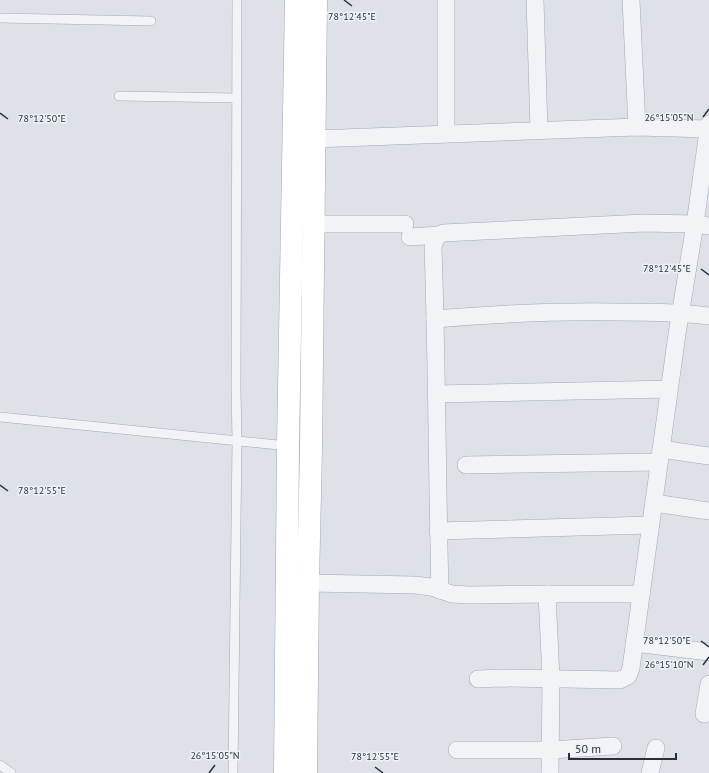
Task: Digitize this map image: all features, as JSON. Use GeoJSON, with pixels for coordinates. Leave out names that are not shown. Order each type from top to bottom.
{"type":"FeatureCollection","features":[{"type":"Feature","properties":{"kind":"main road"},"geometry":{"type":"LineString","coordinates":[[285,773],[288,446],[296,0]]}},
{"type":"Feature","properties":{"kind":"main road"},"geometry":{"type":"LineString","coordinates":[[306,773],[316,0]]}},
{"type":"Feature","properties":{"kind":"street"},"geometry":{"type":"LineString","coordinates":[[446,0],[446,134]]}},
{"type":"Feature","properties":{"kind":"street"},"geometry":{"type":"LineString","coordinates":[[535,0],[539,130]]}},
{"type":"Feature","properties":{"kind":"street"},"geometry":{"type":"LineString","coordinates":[[631,0],[637,127]]}},
{"type":"Feature","properties":{"kind":"street"},"geometry":{"type":"LineString","coordinates":[[314,139],[637,127],[709,127],[702,225],[681,312],[631,668],[628,676],[620,680],[478,678]]}},
{"type":"Feature","properties":{"kind":"street"},"geometry":{"type":"LineString","coordinates":[[440,590],[434,240],[443,233],[644,223],[702,225]]}},
{"type":"Feature","properties":{"kind":"street"},"geometry":{"type":"LineString","coordinates":[[314,224],[408,230],[439,235]]}},
{"type":"Feature","properties":{"kind":"street"},"geometry":{"type":"LineString","coordinates":[[435,319],[499,314],[569,312],[681,312],[709,316]]}},
{"type":"Feature","properties":{"kind":"street"},"geometry":{"type":"LineString","coordinates":[[436,394],[669,389]]}},
{"type":"Feature","properties":{"kind":"street"},"geometry":{"type":"LineString","coordinates":[[466,465],[660,456],[709,456]]}},
{"type":"Feature","properties":{"kind":"street"},"geometry":{"type":"LineString","coordinates":[[654,503],[709,511]]}},
{"type":"Feature","properties":{"kind":"street"},"geometry":{"type":"LineString","coordinates":[[438,531],[650,525]]}},
{"type":"Feature","properties":{"kind":"street"},"geometry":{"type":"LineString","coordinates":[[308,583],[415,585],[430,587],[452,594],[468,595],[641,594]]}},
{"type":"Feature","properties":{"kind":"street"},"geometry":{"type":"LineString","coordinates":[[547,594],[551,678],[550,773]]}},
{"type":"Feature","properties":{"kind":"street"},"geometry":{"type":"LineString","coordinates":[[634,643],[709,652]]}},
{"type":"Feature","properties":{"kind":"street"},"geometry":{"type":"LineString","coordinates":[[704,714],[709,684]]}},
{"type":"Feature","properties":{"kind":"street"},"geometry":{"type":"LineString","coordinates":[[457,750],[551,750],[613,746]]}},
{"type":"Feature","properties":{"kind":"street"},"geometry":{"type":"LineString","coordinates":[[650,773],[656,748]]}},
{"type":"Feature","properties":{"kind":"lane"},"geometry":{"type":"LineString","coordinates":[[233,773],[237,442],[237,0]]}},
{"type":"Feature","properties":{"kind":"lane"},"geometry":{"type":"LineString","coordinates":[[0,18],[151,21]]}},
{"type":"Feature","properties":{"kind":"lane"},"geometry":{"type":"LineString","coordinates":[[118,96],[237,98]]}},
{"type":"Feature","properties":{"kind":"lane"},"geometry":{"type":"LineString","coordinates":[[0,417],[288,446]]}},
{"type":"Feature","properties":{"kind":"lane"},"geometry":{"type":"LineString","coordinates":[[0,765],[11,773]]}}]}
